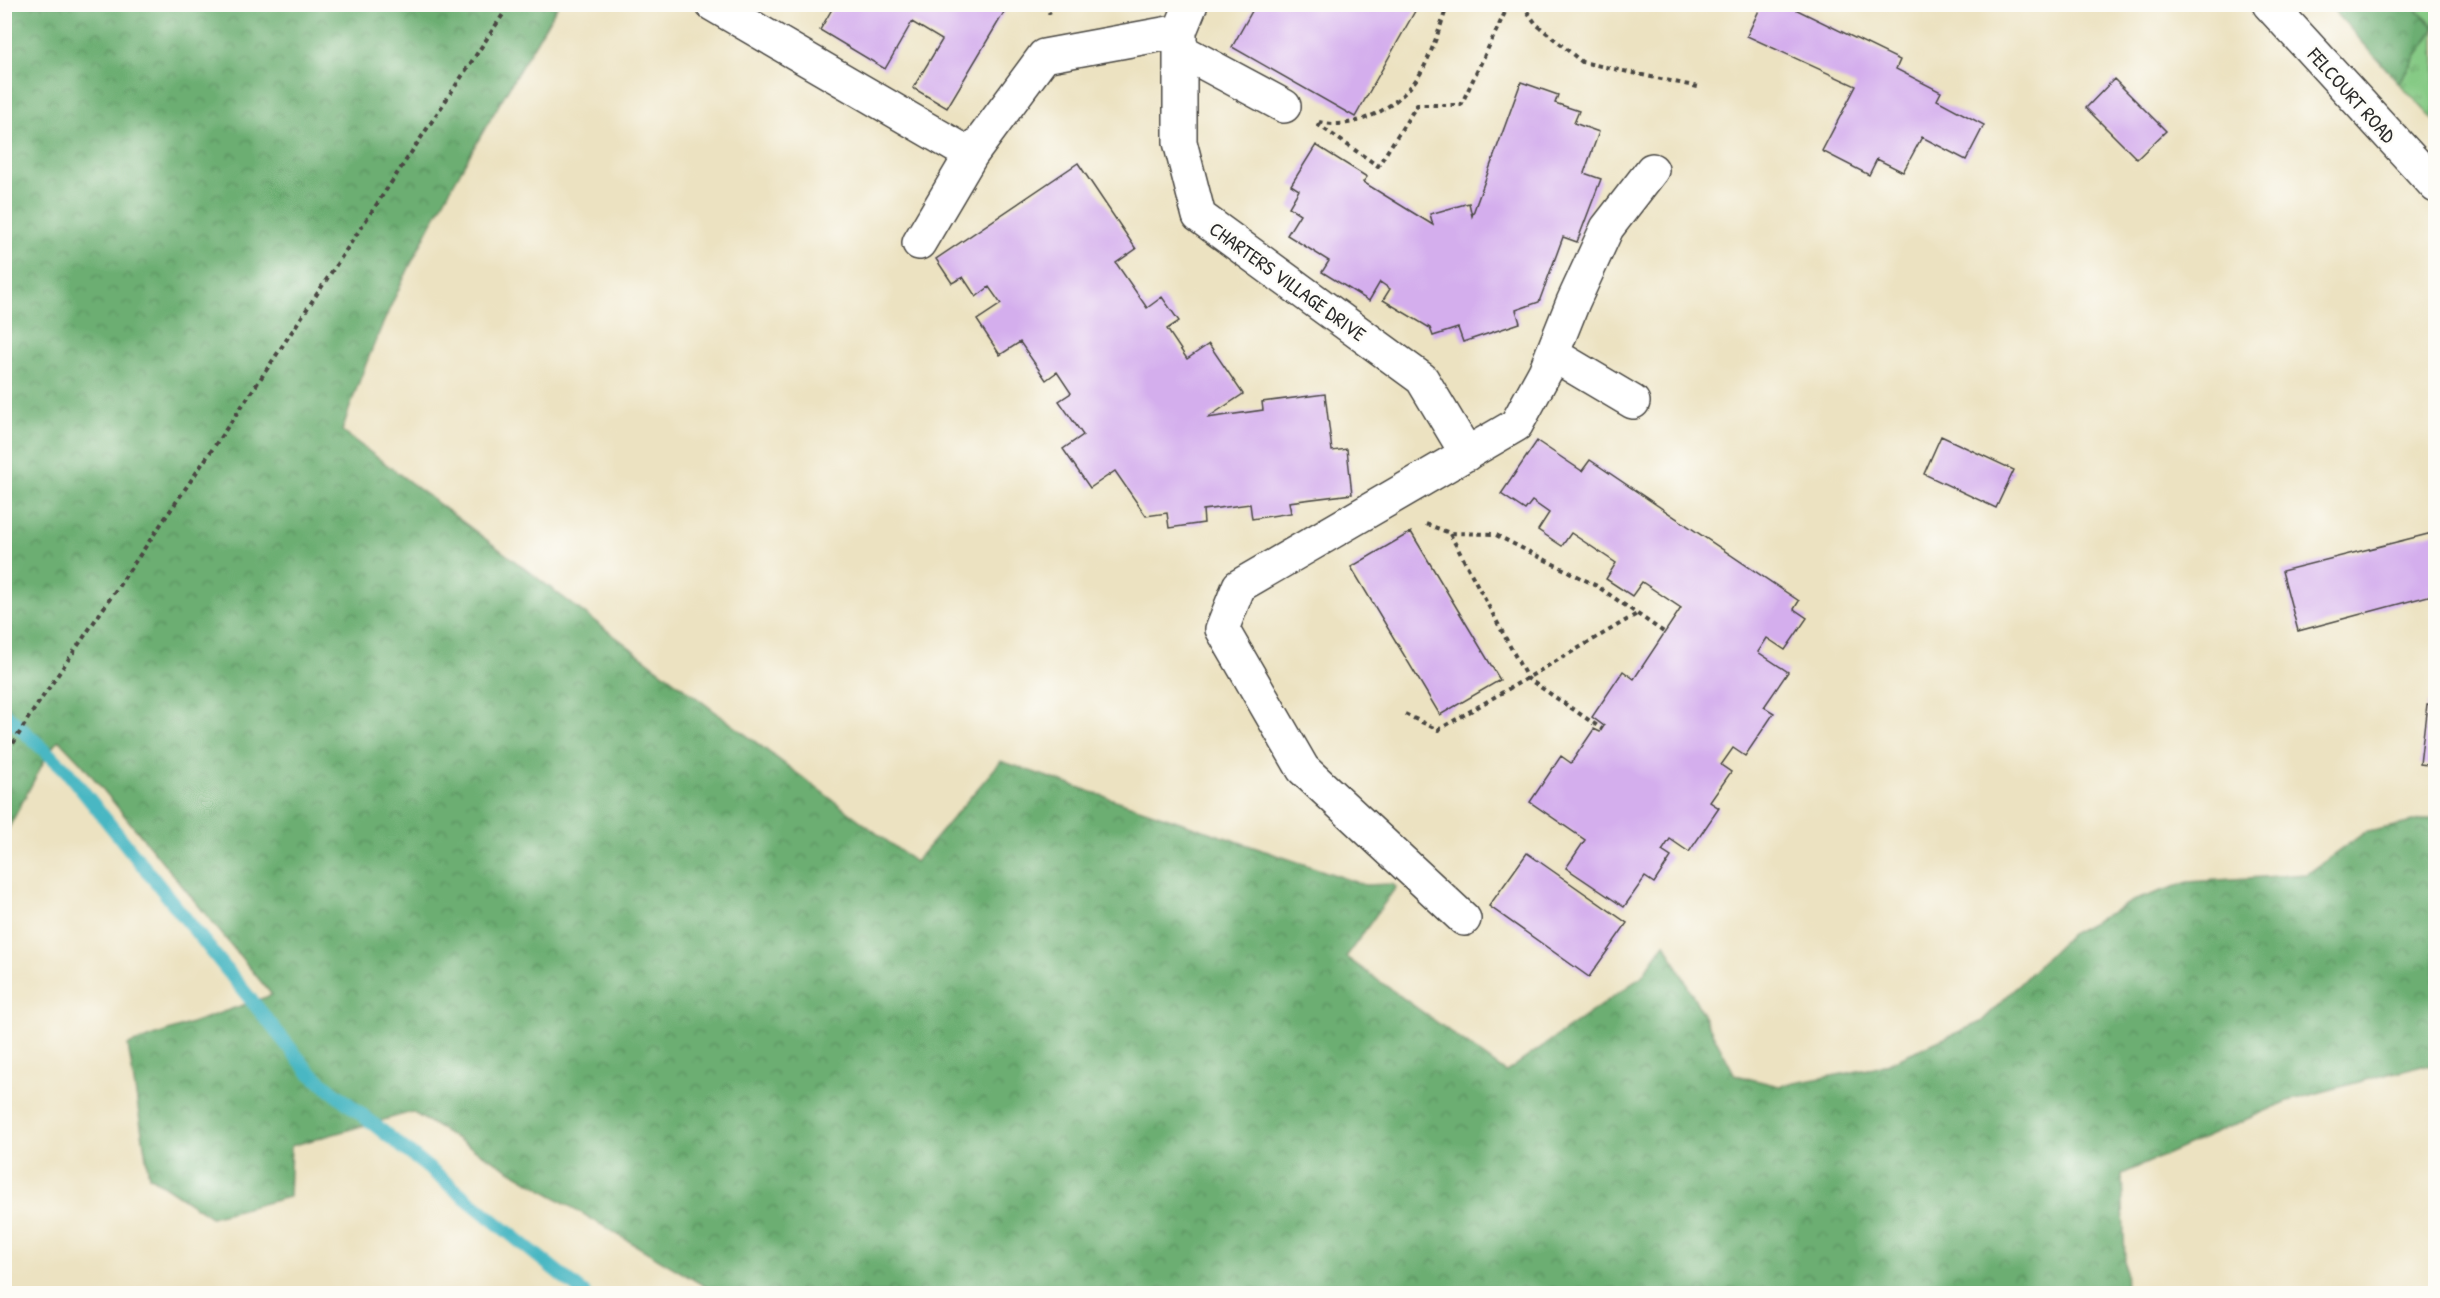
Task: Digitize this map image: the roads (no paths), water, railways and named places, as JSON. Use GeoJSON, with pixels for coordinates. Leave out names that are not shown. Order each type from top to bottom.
{"type":"FeatureCollection","features":[{"type":"Feature","properties":{"kind":"street"},"geometry":{"type":"LineString","coordinates":[[712,4],[971,155]]}},
{"type":"Feature","properties":{"kind":"street","name":"FELCOURT ROAD"},"geometry":{"type":"LineString","coordinates":[[2269,4],[2436,186]]}},
{"type":"Feature","properties":{"kind":"street"},"geometry":{"type":"LineString","coordinates":[[919,243],[971,155],[1044,56],[1184,28],[1284,106]]}},
{"type":"Feature","properties":{"kind":"street","name":"CHARTERS VILLAGE DRIVE"},"geometry":{"type":"LineString","coordinates":[[1184,28],[1180,142],[1199,216],[1422,379],[1467,454]]}},
{"type":"Feature","properties":{"kind":"street"},"geometry":{"type":"LineString","coordinates":[[1464,919],[1304,769],[1222,629],[1239,586],[1515,425],[1545,372],[1573,302],[1607,228],[1652,170]]}},
{"type":"Feature","properties":{"kind":"street"},"geometry":{"type":"LineString","coordinates":[[1552,354],[1633,402]]}},
{"type":"Feature","properties":{"kind":"waterway"},"geometry":{"type":"LineString","coordinates":[[4,713],[65,769],[310,1073],[585,1294]]}}]}
